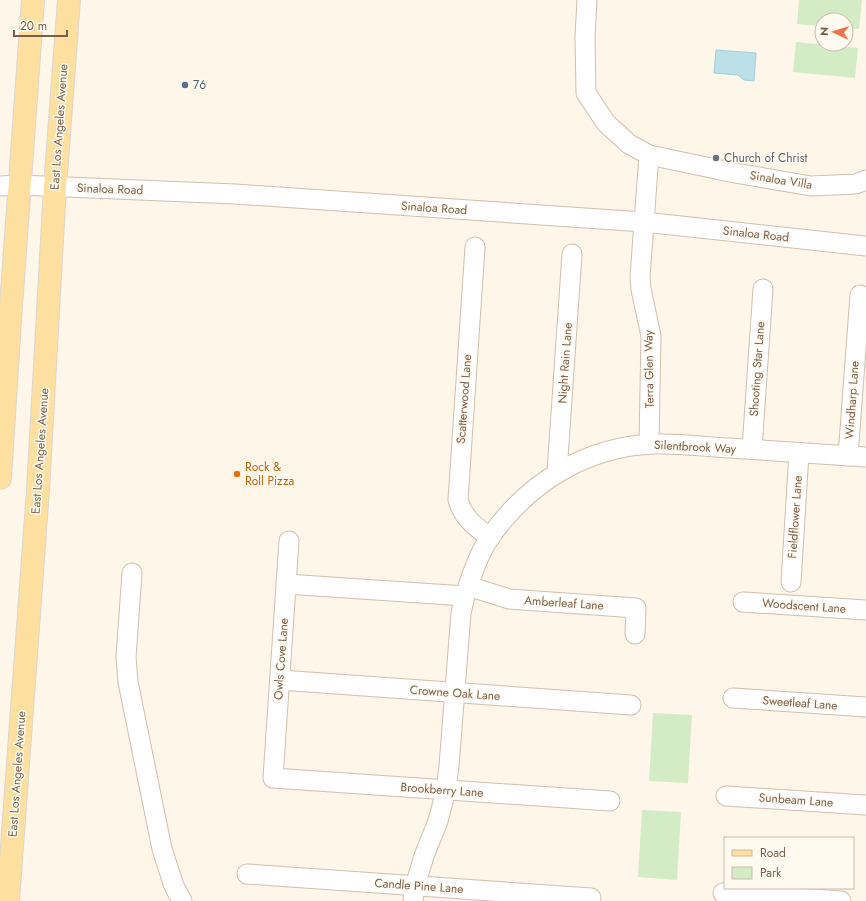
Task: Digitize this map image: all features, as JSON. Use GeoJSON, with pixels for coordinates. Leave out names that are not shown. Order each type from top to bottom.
{"type":"FeatureCollection","features":[{"type":"Feature","properties":{"kind":"main road"},"geometry":{"type":"LineString","coordinates":[[0,478],[10,186],[33,0]]}},
{"type":"Feature","properties":{"kind":"main road","name":"East Los Angeles Avenue"},"geometry":{"type":"LineString","coordinates":[[8,901],[38,490],[55,187],[69,0]]}},
{"type":"Feature","properties":{"kind":"street","name":"Sinaloa Villa"},"geometry":{"type":"LineString","coordinates":[[587,0],[585,37],[586,93],[606,123],[629,144],[650,155],[735,173],[811,186],[856,184],[866,180]]}},
{"type":"Feature","properties":{"kind":"street"},"geometry":{"type":"LineString","coordinates":[[644,218],[650,155]]}},
{"type":"Feature","properties":{"kind":"street","name":"Sinaloa Road"},"geometry":{"type":"LineString","coordinates":[[10,186],[235,194],[644,218],[866,246]]}},
{"type":"Feature","properties":{"kind":"street","name":"Terra Glen Way"},"geometry":{"type":"LineString","coordinates":[[644,218],[640,277],[641,289],[651,336],[649,444]]}},
{"type":"Feature","properties":{"kind":"street","name":"Scatterwood Lane"},"geometry":{"type":"LineString","coordinates":[[475,247],[458,500],[468,521],[490,538]]}},
{"type":"Feature","properties":{"kind":"street","name":"Night Rain Lane"},"geometry":{"type":"LineString","coordinates":[[558,472],[572,254]]}},
{"type":"Feature","properties":{"kind":"street","name":"Shooting Star Lane"},"geometry":{"type":"LineString","coordinates":[[752,449],[763,289]]}},
{"type":"Feature","properties":{"kind":"street","name":"Windharp Lane"},"geometry":{"type":"LineString","coordinates":[[857,457],[860,295]]}},
{"type":"Feature","properties":{"kind":"street","name":"Silentbrook Way"},"geometry":{"type":"LineString","coordinates":[[414,893],[424,856],[438,821],[446,790],[461,613],[466,591],[476,564],[490,538],[509,513],[528,494],[558,472],[584,459],[615,449],[649,444],[752,449],[857,457]]}},
{"type":"Feature","properties":{"kind":"street","name":"Fieldflower Lane"},"geometry":{"type":"LineString","coordinates":[[791,582],[799,453]]}},
{"type":"Feature","properties":{"kind":"street","name":"Owls Cove Lane"},"geometry":{"type":"LineString","coordinates":[[273,778],[290,541]]}},
{"type":"Feature","properties":{"kind":"street"},"geometry":{"type":"LineString","coordinates":[[132,573],[126,657],[128,682],[162,849],[174,886],[182,901]]}},
{"type":"Feature","properties":{"kind":"street","name":"Amberleaf Lane"},"geometry":{"type":"LineString","coordinates":[[286,584],[466,591],[509,599],[636,608],[635,634]]}},
{"type":"Feature","properties":{"kind":"street","name":"Woodscent Lane"},"geometry":{"type":"LineString","coordinates":[[743,602],[866,610]]}},
{"type":"Feature","properties":{"kind":"street","name":"Crowne Oak Lane"},"geometry":{"type":"LineString","coordinates":[[280,680],[631,705]]}},
{"type":"Feature","properties":{"kind":"street","name":"Sweetleaf Lane"},"geometry":{"type":"LineString","coordinates":[[733,698],[866,708]]}},
{"type":"Feature","properties":{"kind":"street","name":"Brookberry Lane"},"geometry":{"type":"LineString","coordinates":[[273,778],[610,801]]}},
{"type":"Feature","properties":{"kind":"street","name":"Sunbeam Lane"},"geometry":{"type":"LineString","coordinates":[[726,796],[866,805]]}},
{"type":"Feature","properties":{"kind":"street","name":"Candle Pine Lane"},"geometry":{"type":"LineString","coordinates":[[247,874],[414,893],[591,898]]}},
{"type":"Feature","properties":{"kind":"street"},"geometry":{"type":"LineString","coordinates":[[723,893],[841,901]]}},
{"type":"Feature","properties":{"kind":"green space"},"geometry":{"type":"Polygon","coordinates":[[[799,0],[862,0],[859,29],[854,29],[854,12],[814,12],[814,25],[797,24],[799,0]]]}},
{"type":"Feature","properties":{"kind":"green space"},"geometry":{"type":"Polygon","coordinates":[[[796,42],[814,44],[814,52],[854,52],[854,48],[858,48],[855,78],[793,72],[796,42]]]}},
{"type":"Feature","properties":{"kind":"green space"},"geometry":{"type":"Polygon","coordinates":[[[653,713],[692,715],[688,783],[649,781],[653,713]]]}},
{"type":"Feature","properties":{"kind":"green space"},"geometry":{"type":"Polygon","coordinates":[[[642,810],[681,812],[677,880],[638,877],[642,810]]]}},
{"type":"Feature","properties":{"kind":"water"},"geometry":{"type":"Polygon","coordinates":[[[716,50],[756,53],[754,81],[744,80],[738,75],[714,73],[716,50]]]}},
{"type":"Feature","properties":{"kind":"place","name":"76"},"geometry":{"type":"Point","coordinates":[185,85]}},
{"type":"Feature","properties":{"kind":"place","name":"Church of Christ"},"geometry":{"type":"Point","coordinates":[716,158]}},
{"type":"Feature","properties":{"kind":"place","name":"Rock & Roll Pizza"},"geometry":{"type":"Point","coordinates":[237,474]}}]}
